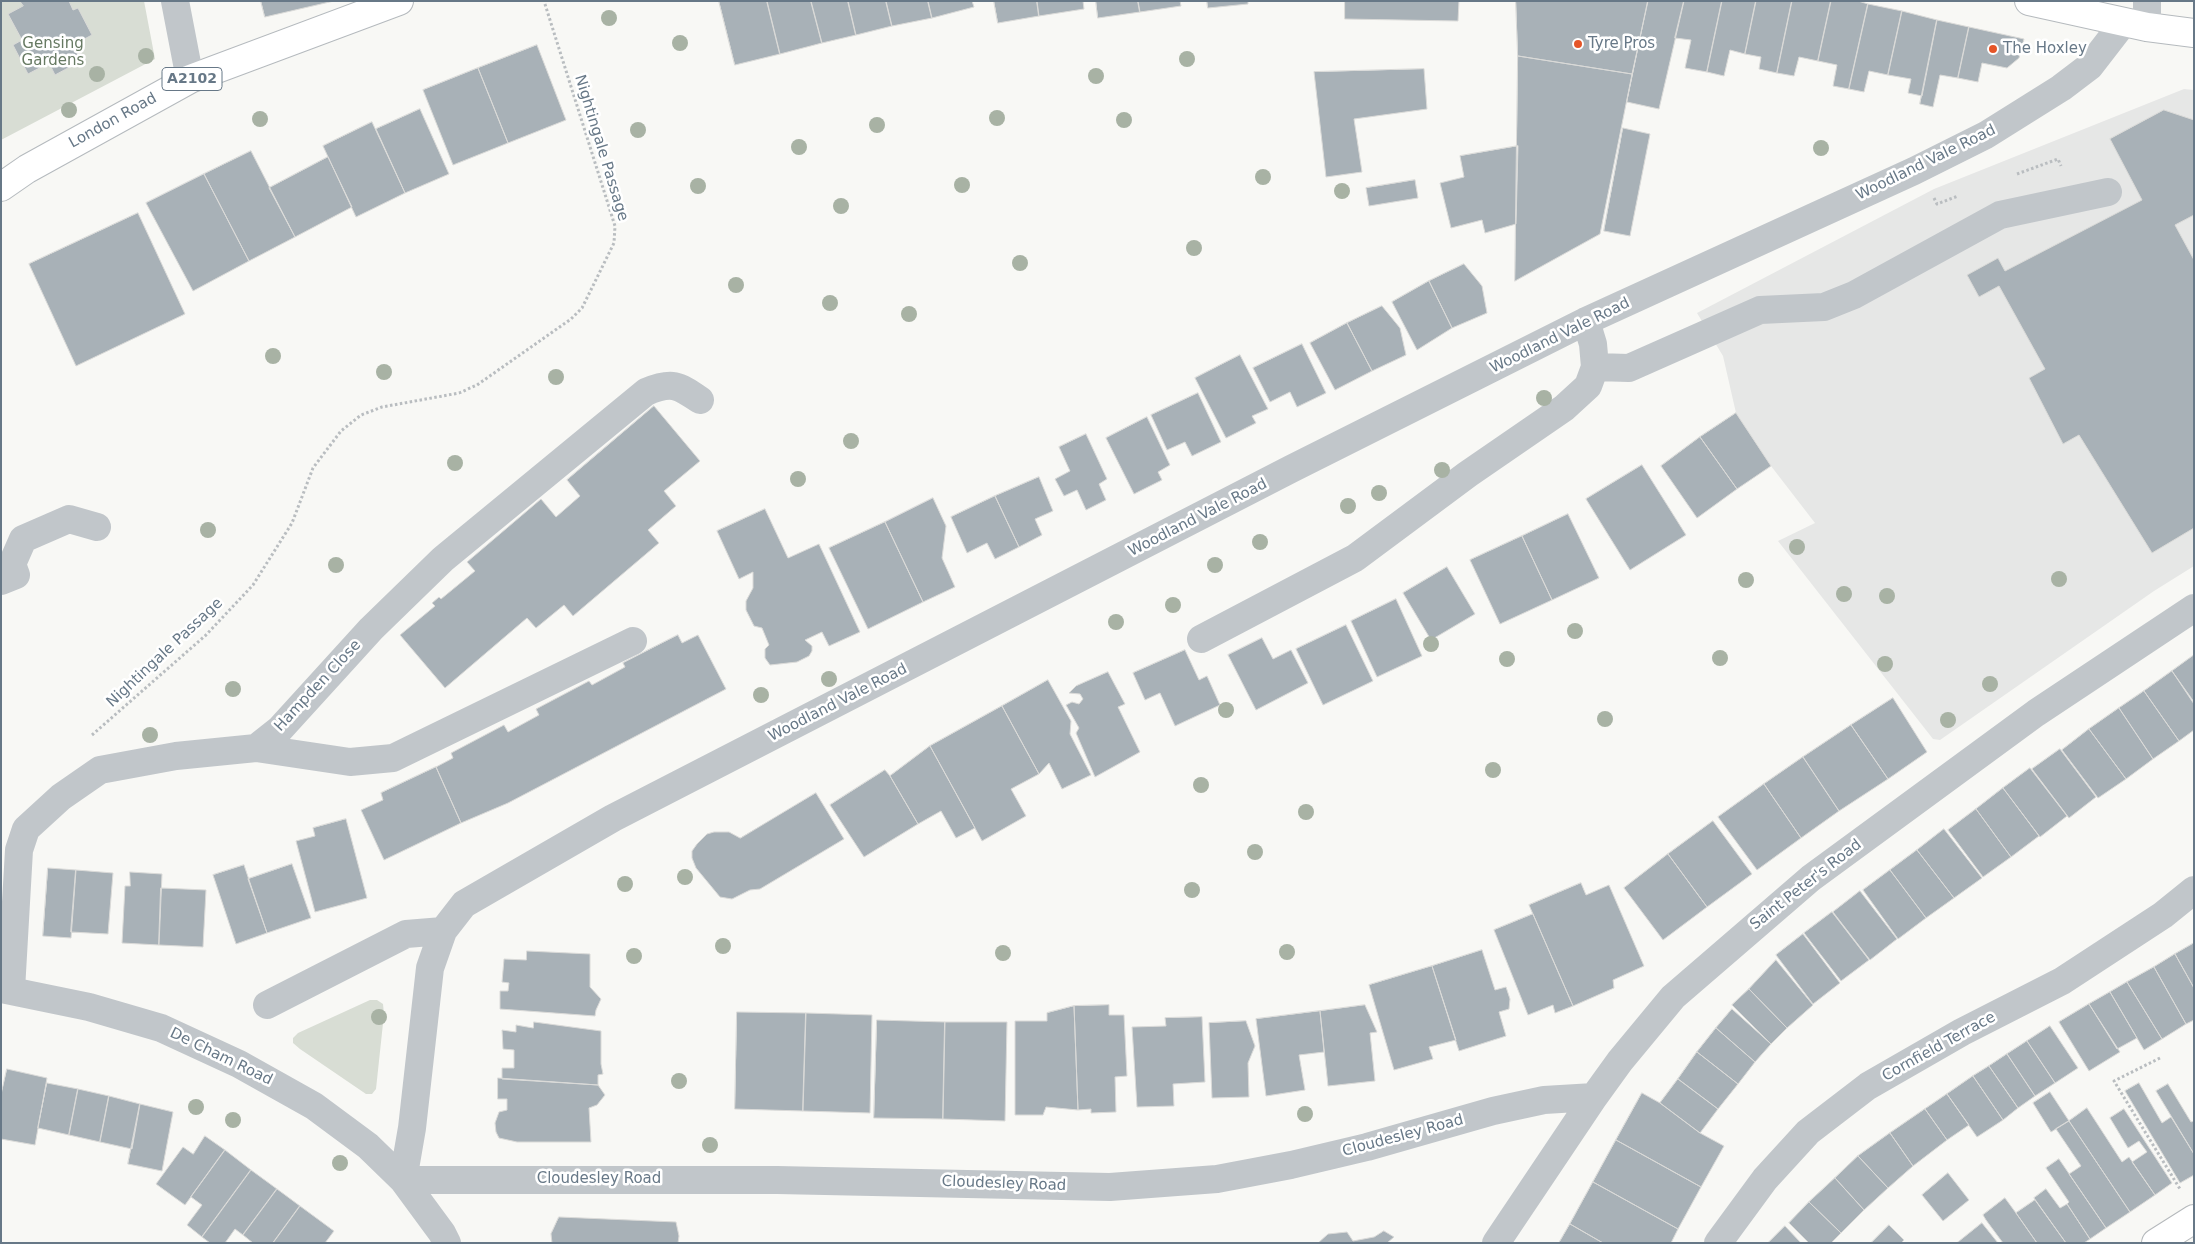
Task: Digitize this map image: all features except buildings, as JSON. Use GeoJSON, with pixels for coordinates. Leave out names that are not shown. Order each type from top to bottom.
{"type":"FeatureCollection","features":[{"type":"Feature","properties":{"kind":"main road","name":"London Road"},"geometry":{"type":"LineString","coordinates":[[1,187],[27,169],[190,80],[399,1]]}},
{"type":"Feature","properties":{"kind":"main road"},"geometry":{"type":"LineString","coordinates":[[2030,1],[2139,17],[2194,33]]}},
{"type":"Feature","properties":{"kind":"main road"},"geometry":{"type":"LineString","coordinates":[[2156,1243],[2194,1219]]}},
{"type":"Feature","properties":{"kind":"street"},"geometry":{"type":"LineString","coordinates":[[175,1],[190,80]]}},
{"type":"Feature","properties":{"kind":"street","name":"Woodland Vale Road"},"geometry":{"type":"LineString","coordinates":[[443,931],[464,904],[613,818],[1282,474],[1586,321],[1914,171],[1986,135],[2061,88],[2090,66],[2139,17]]}},
{"type":"Feature","properties":{"kind":"street"},"geometry":{"type":"LineString","coordinates":[[1594,367],[1629,368],[1760,310],[1824,307],[1854,296],[2000,215],[2108,192]]}},
{"type":"Feature","properties":{"kind":"street"},"geometry":{"type":"LineString","coordinates":[[1201,639],[1355,558],[1468,474],[1564,408],[1588,386],[1594,367],[1593,344],[1586,321]]}},
{"type":"Feature","properties":{"kind":"street","name":"Hampden Close"},"geometry":{"type":"LineString","coordinates":[[256,748],[280,729],[371,629],[443,559],[646,392],[664,384],[680,386],[700,400]]}},
{"type":"Feature","properties":{"kind":"street"},"geometry":{"type":"LineString","coordinates":[[1,581],[16,576],[12,564],[23,538],[69,519],[97,528]]}},
{"type":"Feature","properties":{"kind":"street","name":"Saint Peter's Road"},"geometry":{"type":"LineString","coordinates":[[1496,1243],[1594,1097],[1673,997],[1811,878],[2036,713],[2194,608]]}},
{"type":"Feature","properties":{"kind":"street"},"geometry":{"type":"LineString","coordinates":[[6,989],[20,850],[26,829],[61,797],[100,770],[176,756],[256,748],[350,762],[393,758],[633,641]]}},
{"type":"Feature","properties":{"kind":"street","name":"Cornfield Terrace"},"geometry":{"type":"LineString","coordinates":[[1718,1243],[1765,1179],[1808,1132],[1868,1086],[1962,1032],[2062,982],[2163,915],[2194,890]]}},
{"type":"Feature","properties":{"kind":"street"},"geometry":{"type":"LineString","coordinates":[[267,1005],[406,934],[443,931],[430,968],[412,1128],[403,1180]]}},
{"type":"Feature","properties":{"kind":"street","name":"De Cham Road"},"geometry":{"type":"LineString","coordinates":[[6,989],[89,1007],[161,1028],[239,1064],[314,1106],[368,1146],[403,1180],[442,1233],[447,1243]]}},
{"type":"Feature","properties":{"kind":"street","name":"Cloudesley Road"},"geometry":{"type":"LineString","coordinates":[[403,1180],[767,1180],[1110,1187],[1217,1179],[1291,1165],[1367,1147],[1493,1111],[1544,1100],[1594,1097]]}},
{"type":"Feature","properties":{"kind":"path","name":"Nightingale Passage"},"geometry":{"type":"LineString","coordinates":[[88,739],[206,635],[253,584],[292,523],[312,468],[341,431],[361,415],[382,407],[459,393],[477,385],[571,320],[582,308],[614,243],[615,226],[544,1]]}},
{"type":"Feature","properties":{"kind":"path"},"geometry":{"type":"LineString","coordinates":[[2160,1058],[2114,1081],[2184,1194]]}},
{"type":"Feature","properties":{"kind":"shaded area"},"geometry":{"type":"Polygon","coordinates":[[[2184,89],[2194,90],[2194,566],[2154,591],[1940,740],[1933,739],[1778,541],[1815,523],[1771,466],[1736,413],[1723,356],[1697,313],[1934,189],[2184,89]]]}},
{"type":"Feature","properties":{"kind":"green space","name":"Gensing Gardens"},"geometry":{"type":"Polygon","coordinates":[[[1,1],[144,1],[155,59],[1,140],[1,1]]]}},
{"type":"Feature","properties":{"kind":"green space"},"geometry":{"type":"Polygon","coordinates":[[[370,1000],[377,1000],[383,1004],[384,1014],[376,1089],[372,1094],[366,1094],[300,1049],[293,1043],[293,1038],[298,1033],[370,1000]]]}},
{"type":"Feature","properties":{"kind":"place","name":"Tyre Pros"},"geometry":{"type":"Point","coordinates":[1578,44]}},
{"type":"Feature","properties":{"kind":"place","name":"The Hoxley"},"geometry":{"type":"Point","coordinates":[1993,49]}}]}
